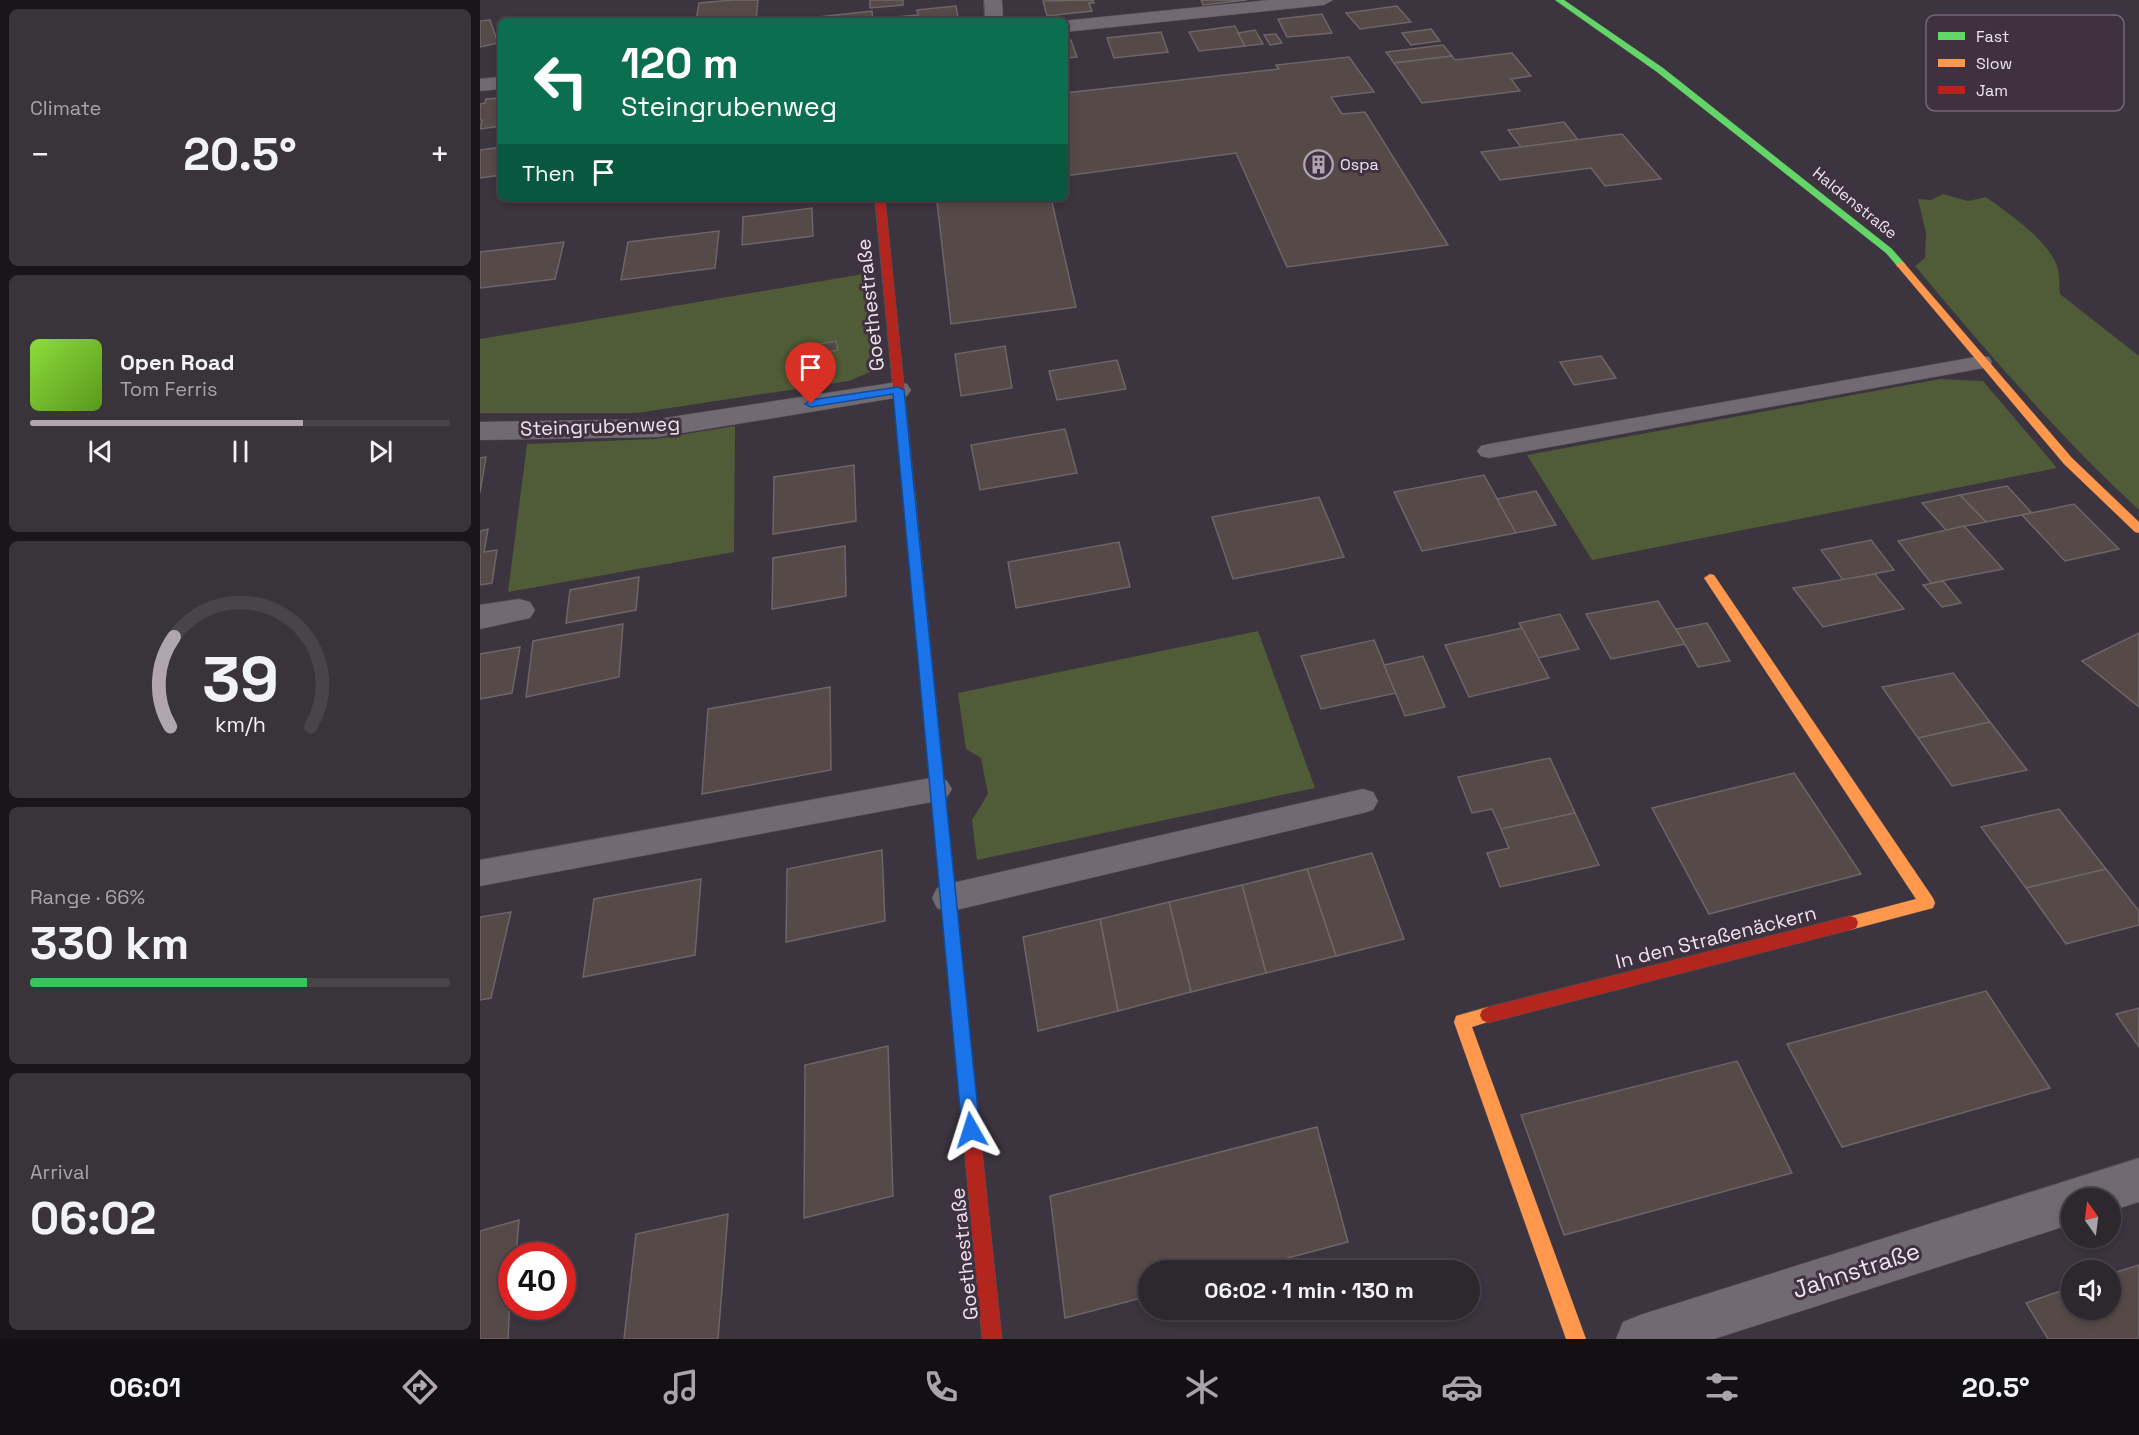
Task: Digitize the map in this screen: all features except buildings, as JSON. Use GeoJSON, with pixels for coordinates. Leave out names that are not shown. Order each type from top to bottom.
{"type":"FeatureCollection","features":[{"type":"Feature","properties":{"kind":"street"},"geometry":{"type":"LineString","coordinates":[[993,0],[994,18]]}},
{"type":"Feature","properties":{"kind":"street"},"geometry":{"type":"LineString","coordinates":[[1068,26],[1324,0]]}},
{"type":"Feature","properties":{"kind":"street","name":"Haldenstraße"},"geometry":{"type":"LineString","coordinates":[[1559,0],[1660,70],[1889,250],[1981,362],[2068,461],[2139,529]]}},
{"type":"Feature","properties":{"kind":"street"},"geometry":{"type":"LineString","coordinates":[[480,85],[498,83]]}},
{"type":"Feature","properties":{"kind":"street","name":"Goethestraße"},"geometry":{"type":"LineString","coordinates":[[880,201],[992,1339]]}},
{"type":"Feature","properties":{"kind":"street","name":"Steingrubenweg"},"geometry":{"type":"LineString","coordinates":[[480,431],[658,428],[898,390]]}},
{"type":"Feature","properties":{"kind":"street","name":"In den Straßenäckern"},"geometry":{"type":"LineString","coordinates":[[1576,1339],[1462,1022],[1927,903],[1710,578]]}},
{"type":"Feature","properties":{"kind":"street"},"geometry":{"type":"LineString","coordinates":[[480,617],[519,610]]}},
{"type":"Feature","properties":{"kind":"street"},"geometry":{"type":"LineString","coordinates":[[2113,1188],[2139,1180]]}},
{"type":"Feature","properties":{"kind":"street","name":"Jahnstraße"},"geometry":{"type":"LineString","coordinates":[[1640,1339],[2061,1205]]}},
{"type":"Feature","properties":{"kind":"lane"},"geometry":{"type":"LineString","coordinates":[[1489,451],[1981,362]]}},
{"type":"Feature","properties":{"kind":"lane"},"geometry":{"type":"LineString","coordinates":[[480,873],[937,789]]}},
{"type":"Feature","properties":{"kind":"lane"},"geometry":{"type":"LineString","coordinates":[[948,898],[1363,801]]}},
{"type":"Feature","properties":{"kind":"green space"},"geometry":{"type":"Polygon","coordinates":[[[1943,194],[1968,201],[1986,197],[2016,219],[2045,246],[2052,256],[2058,269],[2060,294],[2139,356],[2139,510],[2023,392],[1915,266],[1925,258],[1926,233],[1918,199],[1931,200],[1943,194]]]}},
{"type":"Feature","properties":{"kind":"green space"},"geometry":{"type":"Polygon","coordinates":[[[869,273],[876,367],[849,381],[637,413],[480,413],[480,339],[869,273]]]}},
{"type":"Feature","properties":{"kind":"green space"},"geometry":{"type":"Polygon","coordinates":[[[1940,379],[1983,381],[2057,468],[1592,560],[1527,455],[1940,379]]]}},
{"type":"Feature","properties":{"kind":"green space"},"geometry":{"type":"Polygon","coordinates":[[[735,426],[734,552],[508,592],[527,444],[655,439],[735,426]]]}},
{"type":"Feature","properties":{"kind":"green space"},"geometry":{"type":"Polygon","coordinates":[[[1258,631],[1315,788],[977,860],[972,820],[988,794],[981,758],[966,749],[958,693],[1258,631]]]}},
{"type":"Feature","properties":{"kind":"traffic: fast"},"geometry":{"type":"LineString","coordinates":[[1559,0],[1660,70],[1889,251],[1901,265]]}},
{"type":"Feature","properties":{"kind":"traffic: fast"},"geometry":{"type":"LineString","coordinates":[[909,493],[959,1007]]}},
{"type":"Feature","properties":{"kind":"traffic: slow"},"geometry":{"type":"LineString","coordinates":[[1901,265],[2068,461],[2139,529]]}},
{"type":"Feature","properties":{"kind":"traffic: slow"},"geometry":{"type":"LineString","coordinates":[[1710,578],[1927,903],[1850,923]]}},
{"type":"Feature","properties":{"kind":"traffic: slow"},"geometry":{"type":"LineString","coordinates":[[1488,1015],[1462,1022],[1576,1339]]}},
{"type":"Feature","properties":{"kind":"traffic: jam"},"geometry":{"type":"LineString","coordinates":[[880,201],[909,493]]}},
{"type":"Feature","properties":{"kind":"traffic: jam"},"geometry":{"type":"LineString","coordinates":[[1488,1015],[1850,923]]}},
{"type":"Feature","properties":{"kind":"traffic: jam"},"geometry":{"type":"LineString","coordinates":[[959,1007],[992,1339]]}},
{"type":"Feature","properties":{"kind":"place","name":"Ospa"},"geometry":{"type":"Point","coordinates":[1319,164]}},
{"type":"Feature","properties":{"kind":"route"},"geometry":{"type":"LineString","coordinates":[[811,404],[898,390],[971,1130]]}}]}
